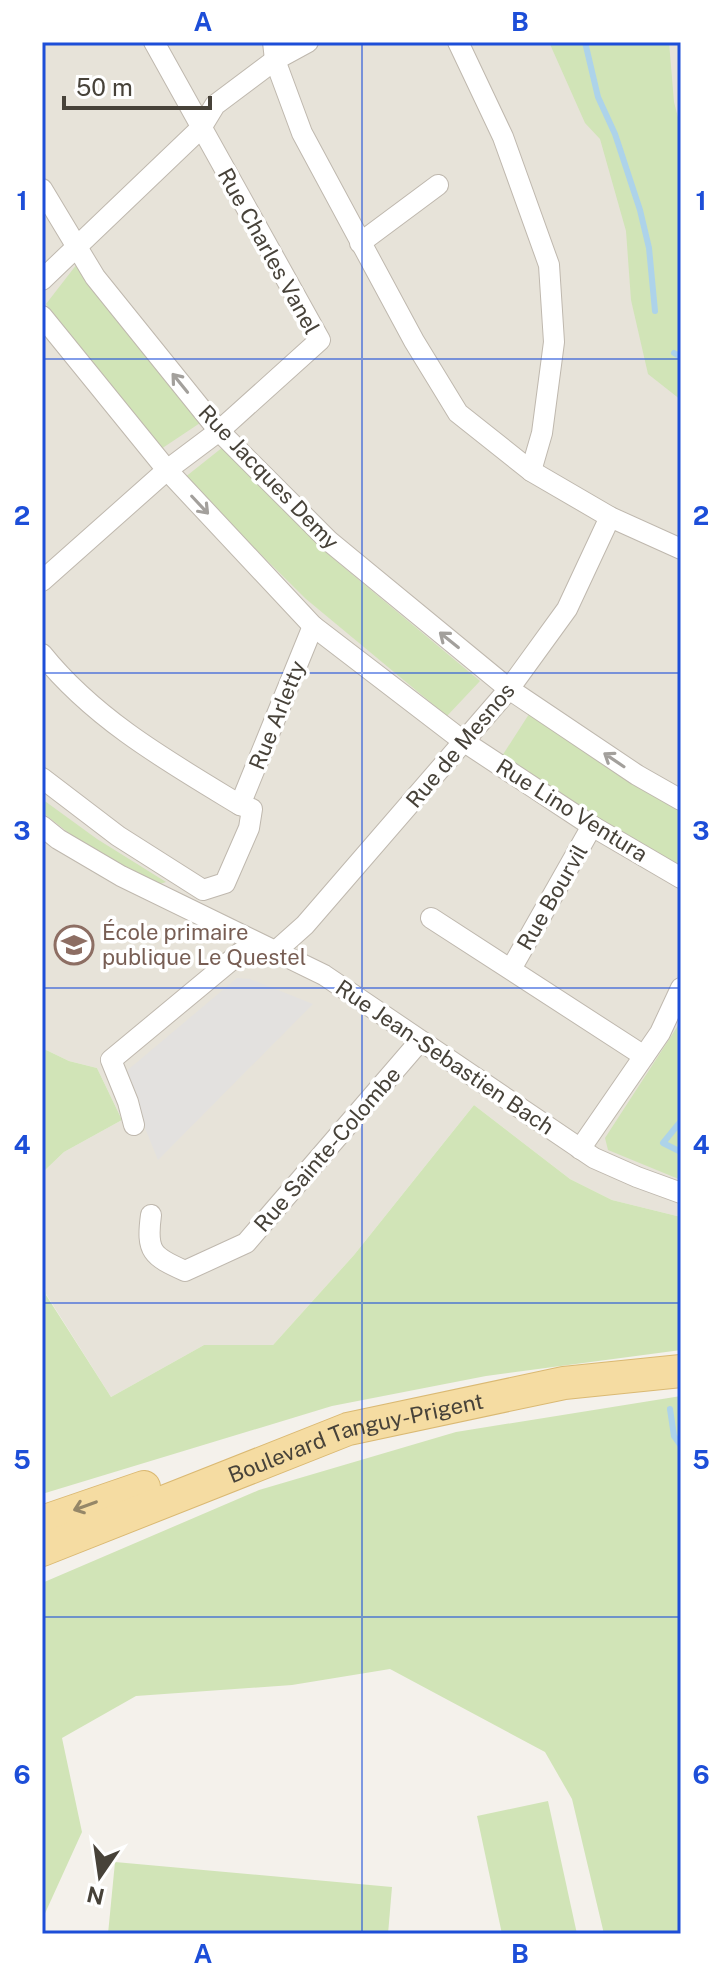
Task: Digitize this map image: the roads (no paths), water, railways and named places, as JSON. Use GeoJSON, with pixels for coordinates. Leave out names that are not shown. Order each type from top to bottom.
{"type":"FeatureCollection","features":[{"type":"Feature","properties":{"kind":"main road","name":"Boulevard Tanguy-Prigent"},"geometry":{"type":"LineString","coordinates":[[42,1550],[348,1429],[564,1383],[681,1371]]}},
{"type":"Feature","properties":{"kind":"main road"},"geometry":{"type":"LineString","coordinates":[[42,1522],[116,1495],[348,1429]]}},
{"type":"Feature","properties":{"kind":"street","name":"Rue Charles Vanel"},"geometry":{"type":"LineString","coordinates":[[154,42],[320,340],[219,431]]}},
{"type":"Feature","properties":{"kind":"street"},"geometry":{"type":"LineString","coordinates":[[42,280],[201,128],[215,105],[274,51],[308,42]]}},
{"type":"Feature","properties":{"kind":"street"},"geometry":{"type":"LineString","coordinates":[[458,42],[503,137],[549,265],[554,342],[542,433],[531,471]]}},
{"type":"Feature","properties":{"kind":"street"},"geometry":{"type":"LineString","coordinates":[[274,51],[302,133],[414,341],[458,413],[531,471],[610,517],[681,549]]}},
{"type":"Feature","properties":{"kind":"street"},"geometry":{"type":"LineString","coordinates":[[360,243],[438,185]]}},
{"type":"Feature","properties":{"kind":"street","name":"Rue Jacques Demy"},"geometry":{"type":"LineString","coordinates":[[42,189],[95,277],[219,431],[329,541],[509,689]]}},
{"type":"Feature","properties":{"kind":"street"},"geometry":{"type":"LineString","coordinates":[[42,316],[167,470],[313,626],[463,741]]}},
{"type":"Feature","properties":{"kind":"street"},"geometry":{"type":"LineString","coordinates":[[42,581],[167,470],[219,431]]}},
{"type":"Feature","properties":{"kind":"street","name":"Rue de Mesnos"},"geometry":{"type":"LineString","coordinates":[[277,950],[305,925],[509,689],[567,609],[610,517]]}},
{"type":"Feature","properties":{"kind":"street","name":"Rue Arletty"},"geometry":{"type":"LineString","coordinates":[[240,805],[313,626]]}},
{"type":"Feature","properties":{"kind":"street"},"geometry":{"type":"LineString","coordinates":[[42,654],[80,694],[143,746],[240,805],[252,809],[249,828],[225,883],[203,890],[118,836],[42,778]]}},
{"type":"Feature","properties":{"kind":"street"},"geometry":{"type":"LineString","coordinates":[[509,689],[637,775],[681,800]]}},
{"type":"Feature","properties":{"kind":"street","name":"Rue Lino Ventura"},"geometry":{"type":"LineString","coordinates":[[463,741],[592,826],[681,878]]}},
{"type":"Feature","properties":{"kind":"street","name":"Rue Jean-Sebastien Bach"},"geometry":{"type":"LineString","coordinates":[[42,826],[58,839],[121,876],[324,975],[580,1149],[637,1177],[681,1193]]}},
{"type":"Feature","properties":{"kind":"street","name":"Rue Bourvil"},"geometry":{"type":"LineString","coordinates":[[511,969],[592,826]]}},
{"type":"Feature","properties":{"kind":"street","name":"Rue Bourvil"},"geometry":{"type":"LineString","coordinates":[[431,918],[644,1056]]}},
{"type":"Feature","properties":{"kind":"street"},"geometry":{"type":"LineString","coordinates":[[134,1125],[111,1060],[240,953],[277,950]]}},
{"type":"Feature","properties":{"kind":"street"},"geometry":{"type":"LineString","coordinates":[[580,1149],[660,1033],[681,988]]}},
{"type":"Feature","properties":{"kind":"street","name":"Rue Sainte-Colombe"},"geometry":{"type":"LineString","coordinates":[[151,1215],[147,1239],[159,1259],[185,1271],[246,1243],[420,1041]]}},
{"type":"Feature","properties":{"kind":"waterway"},"geometry":{"type":"LineString","coordinates":[[585,42],[598,97],[615,134],[640,210],[649,248],[655,311]]}},
{"type":"Feature","properties":{"kind":"waterway"},"geometry":{"type":"LineString","coordinates":[[674,353],[681,357]]}},
{"type":"Feature","properties":{"kind":"waterway"},"geometry":{"type":"LineString","coordinates":[[681,1121],[663,1143],[681,1152]]}},
{"type":"Feature","properties":{"kind":"waterway"},"geometry":{"type":"LineString","coordinates":[[670,1409],[674,1436],[681,1446]]}},
{"type":"Feature","properties":{"kind":"place","name":"École primaire publique Le Questel"},"geometry":{"type":"Point","coordinates":[74,945]}}]}
